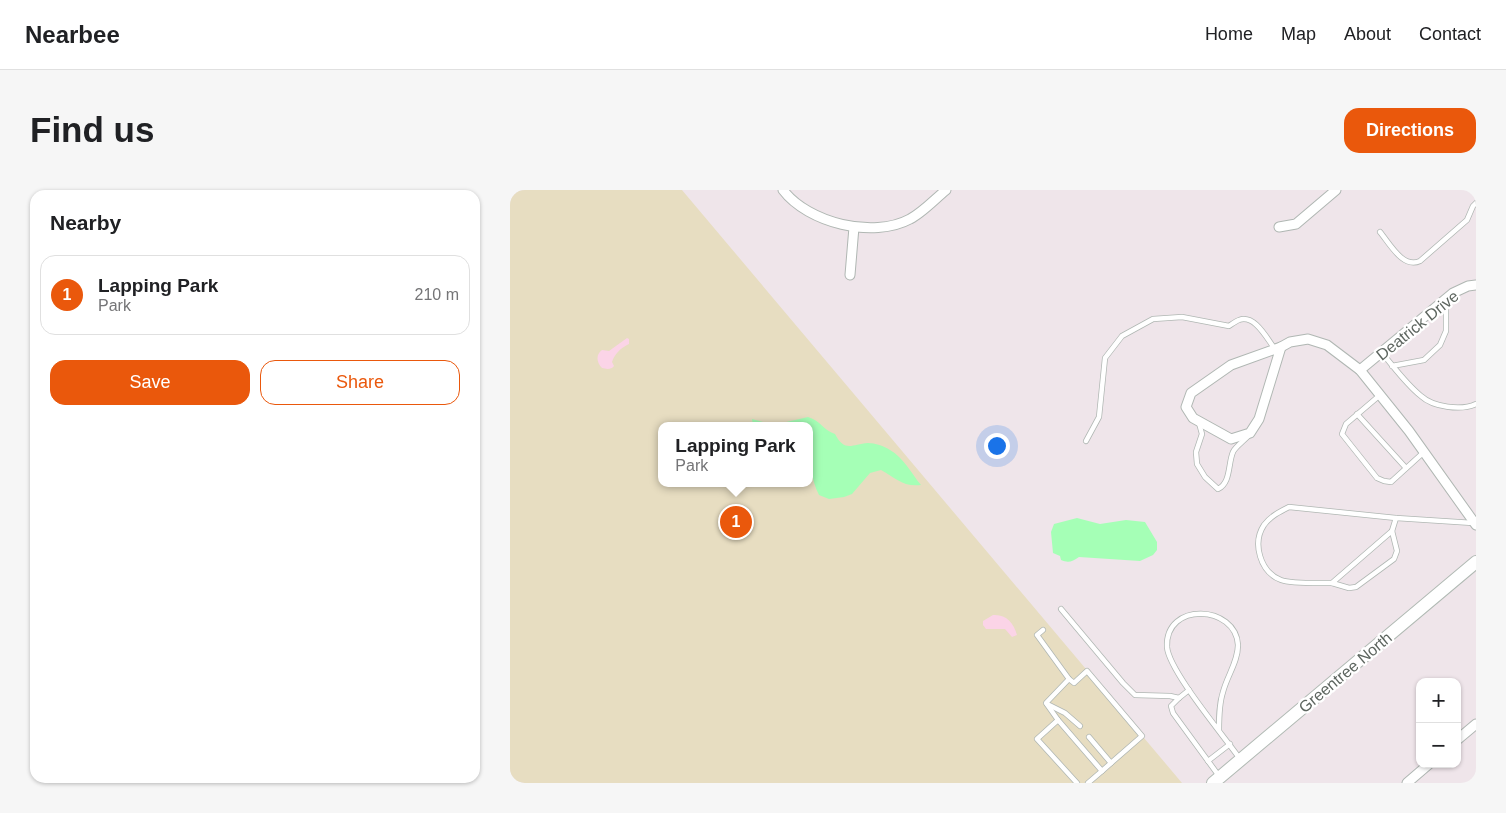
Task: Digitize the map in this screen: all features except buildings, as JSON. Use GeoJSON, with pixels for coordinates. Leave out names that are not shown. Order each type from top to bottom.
{"type":"FeatureCollection","features":[{"type":"Feature","properties":{"kind":"main road","name":"Greentree North"},"geometry":{"type":"LineString","coordinates":[[1216,780],[1476,562]]}},
{"type":"Feature","properties":{"kind":"street"},"geometry":{"type":"LineString","coordinates":[[783,190],[788,197],[820,218],[854,227],[884,228],[910,219],[946,190]]}},
{"type":"Feature","properties":{"kind":"street"},"geometry":{"type":"LineString","coordinates":[[1279,227],[1296,224],[1336,190]]}},
{"type":"Feature","properties":{"kind":"street"},"geometry":{"type":"LineString","coordinates":[[850,275],[854,227]]}},
{"type":"Feature","properties":{"kind":"street","name":"Deatrick Drive"},"geometry":{"type":"LineString","coordinates":[[1360,370],[1453,293],[1468,286],[1476,285]]}},
{"type":"Feature","properties":{"kind":"street"},"geometry":{"type":"LineString","coordinates":[[1278,348],[1259,419],[1250,433],[1231,439],[1193,418],[1186,407],[1191,393],[1231,365],[1290,342],[1308,339],[1327,345],[1360,370],[1424,452],[1475,524]]}},
{"type":"Feature","properties":{"kind":"street"},"geometry":{"type":"LineString","coordinates":[[1461,737],[1476,724]]}},
{"type":"Feature","properties":{"kind":"street"},"geometry":{"type":"LineString","coordinates":[[1407,783],[1424,768]]}},
{"type":"Feature","properties":{"kind":"lane"},"geometry":{"type":"LineString","coordinates":[[1380,232],[1404,260],[1415,263],[1420,261],[1467,220],[1476,203]]}},
{"type":"Feature","properties":{"kind":"lane"},"geometry":{"type":"LineString","coordinates":[[1392,366],[1424,360],[1440,345],[1446,331],[1446,300]]}},
{"type":"Feature","properties":{"kind":"lane"},"geometry":{"type":"LineString","coordinates":[[1086,441],[1098,418],[1105,358],[1122,336],[1153,319],[1182,317],[1229,326],[1238,320],[1248,319],[1256,324],[1278,348]]}},
{"type":"Feature","properties":{"kind":"lane"},"geometry":{"type":"LineString","coordinates":[[1382,352],[1392,366],[1422,398],[1446,407],[1468,407],[1476,404]]}},
{"type":"Feature","properties":{"kind":"lane"},"geometry":{"type":"LineString","coordinates":[[1380,395],[1346,424],[1342,434],[1377,478],[1384,482],[1391,482],[1424,452]]}},
{"type":"Feature","properties":{"kind":"lane"},"geometry":{"type":"LineString","coordinates":[[1358,414],[1406,468]]}},
{"type":"Feature","properties":{"kind":"lane"},"geometry":{"type":"LineString","coordinates":[[1199,422],[1202,434],[1196,452],[1197,464],[1205,477],[1218,489],[1224,485],[1234,450],[1245,441],[1250,433]]}},
{"type":"Feature","properties":{"kind":"lane"},"geometry":{"type":"LineString","coordinates":[[1396,518],[1392,531],[1396,551],[1394,559],[1356,587],[1348,588],[1332,583],[1282,581],[1268,572],[1260,558],[1258,538],[1264,526],[1274,514],[1289,507],[1475,524]]}},
{"type":"Feature","properties":{"kind":"lane"},"geometry":{"type":"LineString","coordinates":[[1332,583],[1392,531]]}},
{"type":"Feature","properties":{"kind":"lane"},"geometry":{"type":"LineString","coordinates":[[1061,609],[1123,683],[1136,695],[1179,698]]}},
{"type":"Feature","properties":{"kind":"lane"},"geometry":{"type":"LineString","coordinates":[[1219,730],[1223,691],[1236,659],[1238,644],[1234,632],[1228,625],[1209,614],[1198,613],[1181,619],[1173,625],[1168,635],[1167,647],[1170,659],[1189,690],[1241,760]]}},
{"type":"Feature","properties":{"kind":"lane"},"geometry":{"type":"LineString","coordinates":[[1043,630],[1037,635],[1069,678],[1074,683],[1087,671],[1142,736],[1088,783]]}},
{"type":"Feature","properties":{"kind":"lane"},"geometry":{"type":"LineString","coordinates":[[1046,703],[1069,678]]}},
{"type":"Feature","properties":{"kind":"lane"},"geometry":{"type":"LineString","coordinates":[[1189,690],[1171,706],[1173,713],[1208,761],[1216,780]]}},
{"type":"Feature","properties":{"kind":"lane"},"geometry":{"type":"LineString","coordinates":[[1046,703],[1058,720],[1102,771]]}},
{"type":"Feature","properties":{"kind":"lane"},"geometry":{"type":"LineString","coordinates":[[1046,703],[1066,713],[1080,726]]}},
{"type":"Feature","properties":{"kind":"lane"},"geometry":{"type":"LineString","coordinates":[[1058,720],[1037,739],[1077,783]]}},
{"type":"Feature","properties":{"kind":"lane"},"geometry":{"type":"LineString","coordinates":[[1089,737],[1111,763]]}},
{"type":"Feature","properties":{"kind":"lane"},"geometry":{"type":"LineString","coordinates":[[1208,761],[1230,744]]}},
{"type":"Feature","properties":{"kind":"shaded area"},"geometry":{"type":"Polygon","coordinates":[[[510,190],[682,190],[1182,783],[510,783],[510,190]]]}},
{"type":"Feature","properties":{"kind":"shaded area"},"geometry":{"type":"Polygon","coordinates":[[[808,417],[835,434],[842,444],[849,446],[871,443],[888,449],[903,461],[921,485],[909,485],[881,470],[870,473],[852,494],[829,499],[819,495],[813,478],[813,422],[786,422],[808,417]]]}},
{"type":"Feature","properties":{"kind":"shaded area"},"geometry":{"type":"Polygon","coordinates":[[[752,419],[763,422],[752,422],[752,419]]]}},
{"type":"Feature","properties":{"kind":"shaded area"},"geometry":{"type":"Polygon","coordinates":[[[1077,518],[1100,524],[1126,520],[1145,522],[1157,542],[1157,550],[1153,555],[1140,561],[1079,557],[1070,562],[1061,560],[1060,556],[1053,553],[1051,532],[1054,524],[1077,518]]]}},
{"type":"Feature","properties":{"kind":"sand"},"geometry":{"type":"Polygon","coordinates":[[[627,338],[629,339],[629,344],[615,356],[612,362],[614,366],[610,369],[602,368],[598,361],[600,352],[602,350],[609,351],[627,338]]]}},
{"type":"Feature","properties":{"kind":"sand"},"geometry":{"type":"Polygon","coordinates":[[[993,615],[1002,616],[1009,620],[1017,635],[1012,637],[1005,629],[986,629],[983,621],[993,615]]]}},
{"type":"Feature","properties":{"kind":"place","name":"Lapping Park"},"geometry":{"type":"Point","coordinates":[736,522]}}]}
